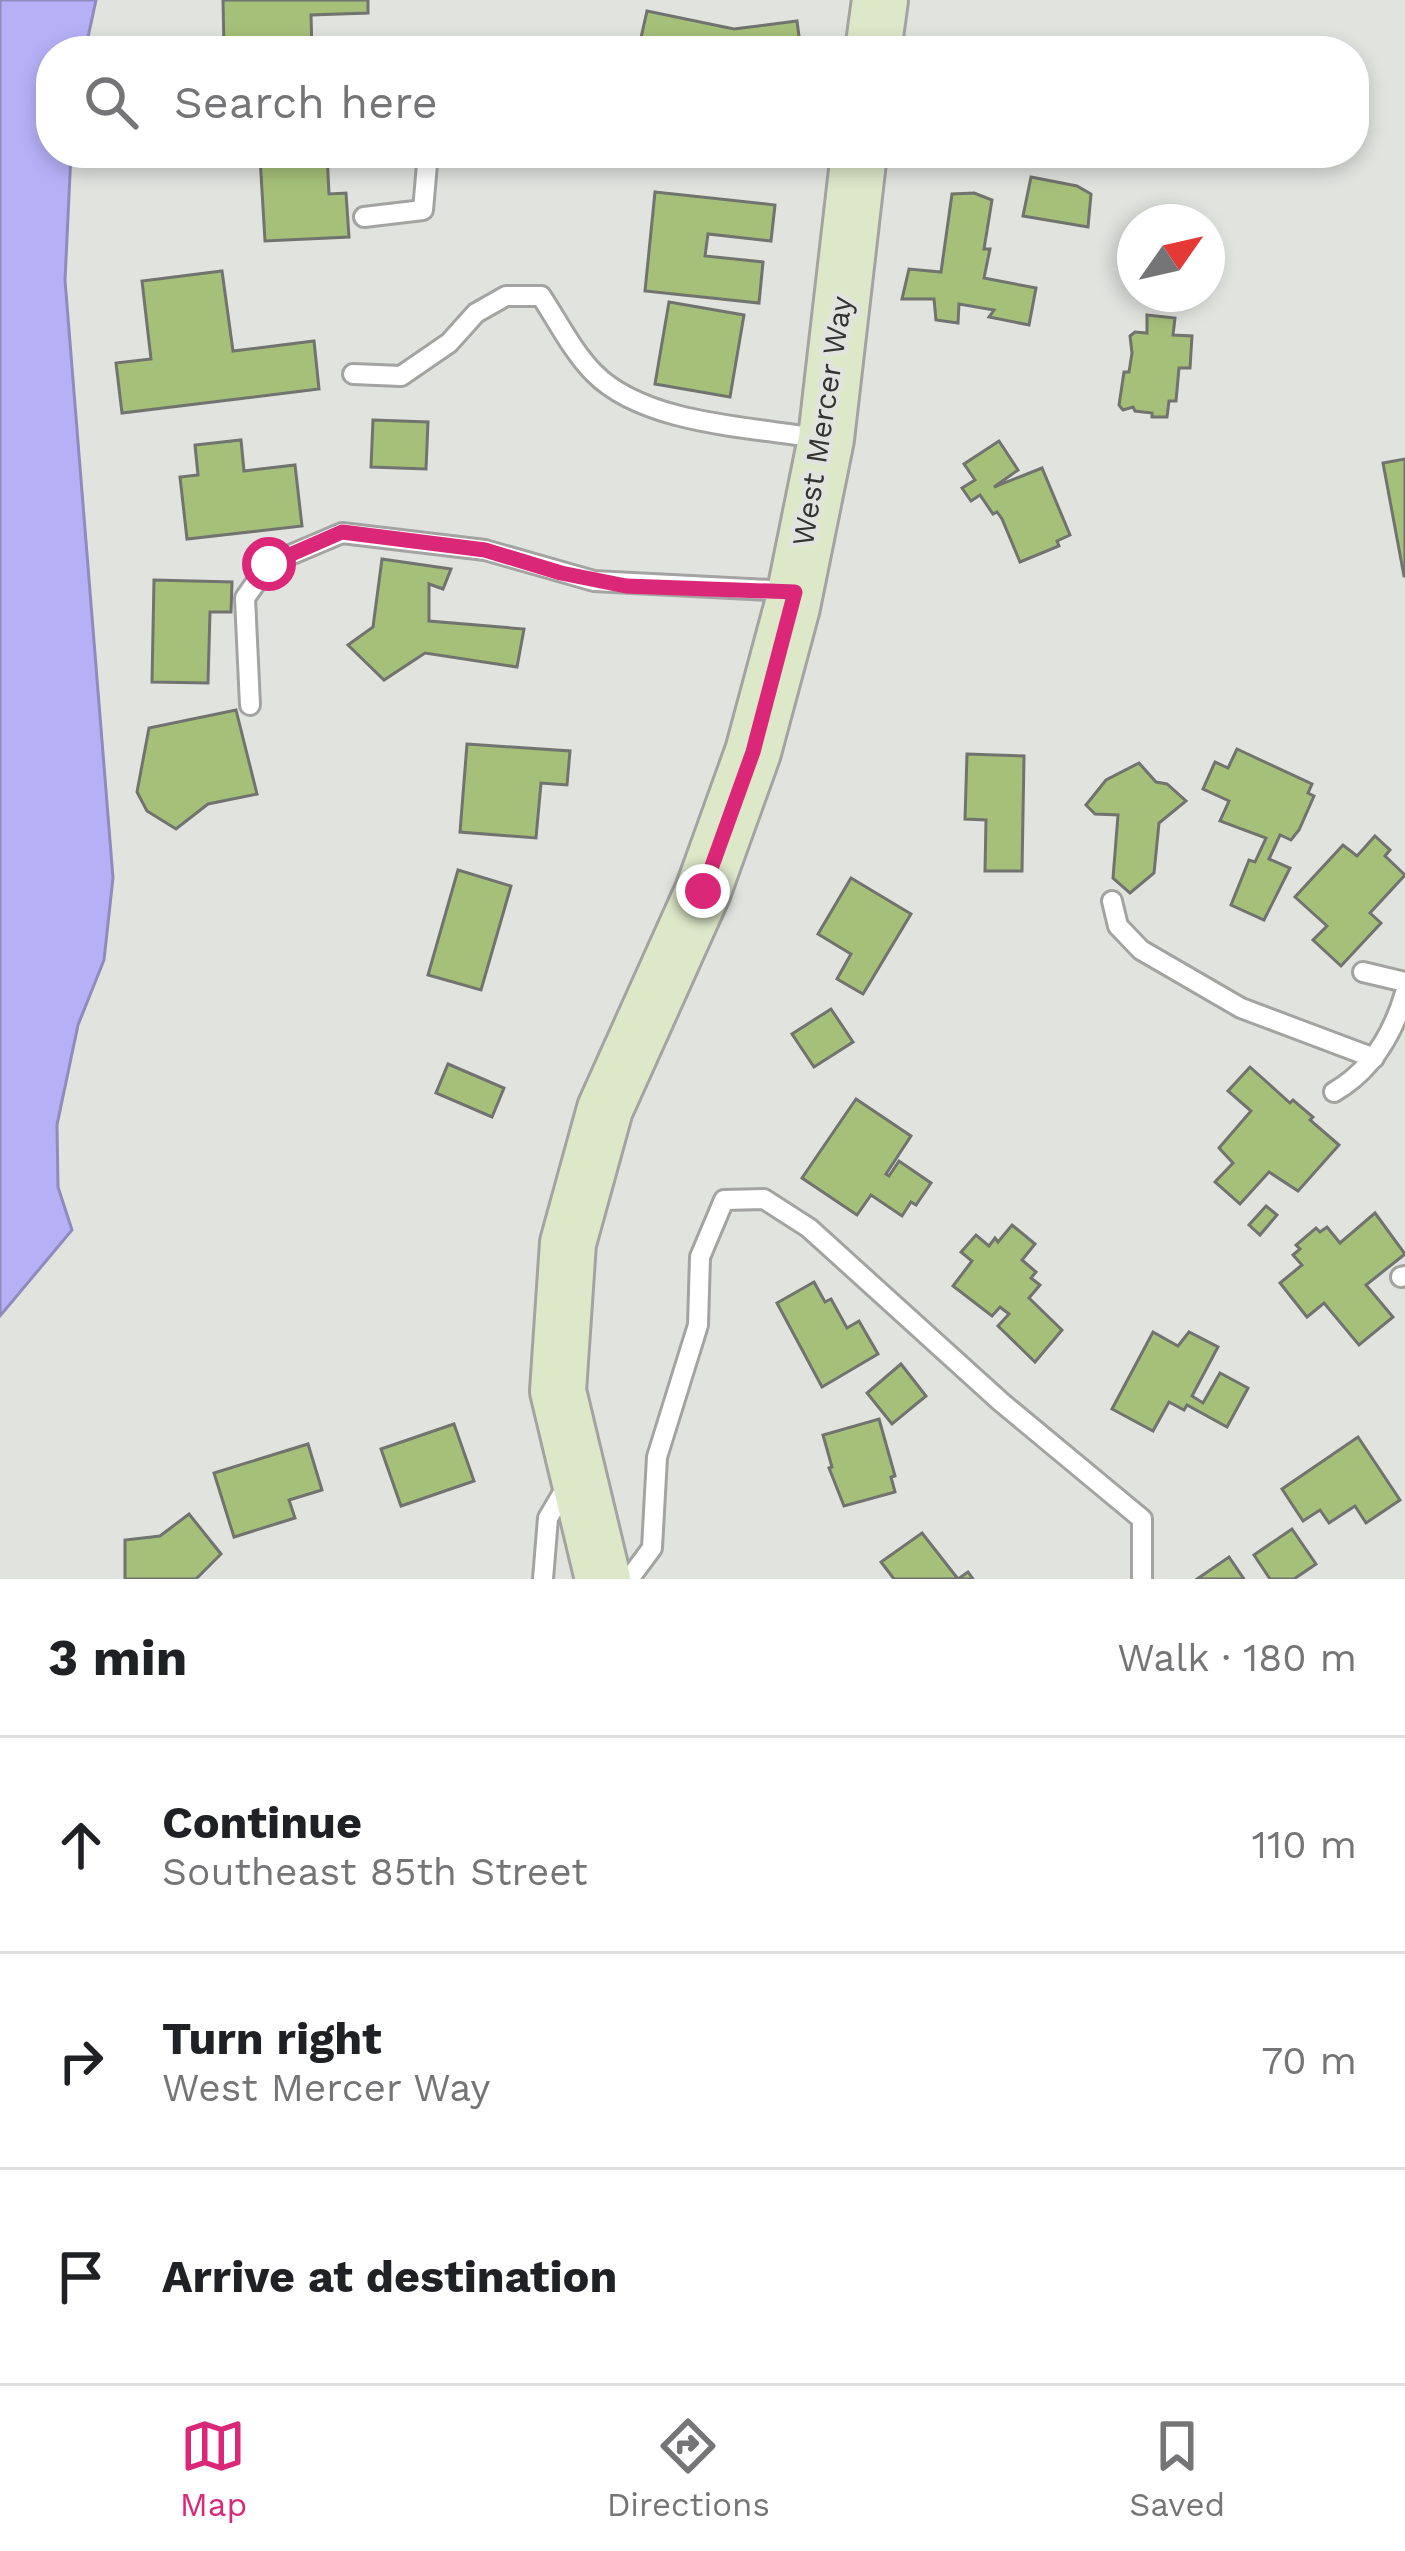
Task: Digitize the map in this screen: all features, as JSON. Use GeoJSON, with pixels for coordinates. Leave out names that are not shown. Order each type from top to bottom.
{"type":"FeatureCollection","features":[{"type":"Feature","properties":{"kind":"street"},"geometry":{"type":"LineString","coordinates":[[875,36],[880,0]]}},
{"type":"Feature","properties":{"kind":"street","name":"West Mercer Way"},"geometry":{"type":"LineString","coordinates":[[602,1579],[558,1391],[568,1243],[605,1109],[703,891],[753,752],[795,592],[826,440],[857,168]]}},
{"type":"Feature","properties":{"kind":"lane"},"geometry":{"type":"LineString","coordinates":[[364,217],[423,209],[427,168]]}},
{"type":"Feature","properties":{"kind":"lane"},"geometry":{"type":"LineString","coordinates":[[353,374],[401,376],[449,343],[476,313],[506,296],[541,296],[591,370],[621,395],[671,414],[826,440]]}},
{"type":"Feature","properties":{"kind":"lane"},"geometry":{"type":"LineString","coordinates":[[250,705],[245,598],[269,564],[342,532],[485,550],[626,586],[795,592]]}},
{"type":"Feature","properties":{"kind":"lane"},"geometry":{"type":"LineString","coordinates":[[1112,901],[1118,926],[1141,950],[1241,1008],[1374,1058]]}},
{"type":"Feature","properties":{"kind":"lane"},"geometry":{"type":"LineString","coordinates":[[1363,972],[1405,982]]}},
{"type":"Feature","properties":{"kind":"lane"},"geometry":{"type":"LineString","coordinates":[[1334,1092],[1356,1079],[1374,1058],[1396,1022],[1405,993]]}},
{"type":"Feature","properties":{"kind":"lane"},"geometry":{"type":"LineString","coordinates":[[629,1579],[652,1548],[657,1456],[698,1325],[700,1257],[724,1200],[764,1199],[809,1228],[1001,1402],[1142,1519],[1142,1579]]}},
{"type":"Feature","properties":{"kind":"lane"},"geometry":{"type":"LineString","coordinates":[[543,1579],[548,1518],[576,1470]]}},
{"type":"Feature","properties":{"kind":"shaded area"},"geometry":{"type":"Polygon","coordinates":[[[0,0],[96,0],[88,36],[36,36],[36,168],[70,168],[65,280],[113,878],[104,960],[78,1025],[57,1125],[58,1187],[72,1230],[0,1316],[0,0]]]}},
{"type":"Feature","properties":{"kind":"building"},"geometry":{"type":"Polygon","coordinates":[[[223,0],[368,0],[368,13],[311,15],[312,36],[224,36],[223,0]]]}},
{"type":"Feature","properties":{"kind":"building"},"geometry":{"type":"Polygon","coordinates":[[[647,11],[734,29],[797,21],[799,36],[641,36],[647,11]]]}},
{"type":"Feature","properties":{"kind":"building"},"geometry":{"type":"Polygon","coordinates":[[[261,168],[328,168],[329,194],[346,193],[349,237],[265,241],[261,168]]]}},
{"type":"Feature","properties":{"kind":"building"},"geometry":{"type":"Polygon","coordinates":[[[1031,177],[1077,186],[1091,194],[1088,227],[1023,216],[1031,177]]]}},
{"type":"Feature","properties":{"kind":"building"},"geometry":{"type":"Polygon","coordinates":[[[655,192],[775,205],[771,241],[708,234],[705,256],[763,262],[759,303],[645,291],[655,192]]]}},
{"type":"Feature","properties":{"kind":"building"},"geometry":{"type":"Polygon","coordinates":[[[974,193],[992,200],[984,278],[1036,288],[1029,325],[989,317],[994,310],[959,304],[958,323],[936,320],[934,299],[902,299],[909,269],[941,272],[952,194],[974,193]]]}},
{"type":"Feature","properties":{"kind":"building"},"geometry":{"type":"Polygon","coordinates":[[[222,271],[233,351],[314,341],[319,389],[122,413],[116,363],[151,359],[142,281],[222,271]]]}},
{"type":"Feature","properties":{"kind":"building"},"geometry":{"type":"Polygon","coordinates":[[[669,302],[744,315],[730,397],[655,384],[669,302]]]}},
{"type":"Feature","properties":{"kind":"building"},"geometry":{"type":"Polygon","coordinates":[[[1147,315],[1175,318],[1173,335],[1192,336],[1190,368],[1179,368],[1176,401],[1169,401],[1167,417],[1152,417],[1133,407],[1123,410],[1119,405],[1124,372],[1129,372],[1130,336],[1147,333],[1147,315]]]}},
{"type":"Feature","properties":{"kind":"building"},"geometry":{"type":"Polygon","coordinates":[[[373,420],[428,422],[426,469],[371,467],[373,420]]]}},
{"type":"Feature","properties":{"kind":"building"},"geometry":{"type":"Polygon","coordinates":[[[241,440],[244,471],[295,465],[302,526],[187,539],[180,477],[198,475],[195,445],[241,440]]]}},
{"type":"Feature","properties":{"kind":"building"},"geometry":{"type":"Polygon","coordinates":[[[999,441],[1018,470],[994,487],[1042,468],[1070,535],[1057,541],[1059,546],[1020,562],[997,512],[993,514],[980,495],[971,501],[962,488],[975,480],[964,464],[999,441]]]}},
{"type":"Feature","properties":{"kind":"building"},"geometry":{"type":"Polygon","coordinates":[[[1405,459],[1405,576],[1404,576],[1383,463],[1405,459]]]}},
{"type":"Feature","properties":{"kind":"building"},"geometry":{"type":"Polygon","coordinates":[[[382,559],[451,569],[443,589],[429,584],[429,621],[524,629],[517,667],[425,653],[384,680],[348,645],[373,627],[382,559]]]}},
{"type":"Feature","properties":{"kind":"building"},"geometry":{"type":"Polygon","coordinates":[[[154,580],[232,582],[231,612],[210,612],[208,683],[152,682],[154,580]]]}},
{"type":"Feature","properties":{"kind":"building"},"geometry":{"type":"Polygon","coordinates":[[[236,710],[257,794],[208,804],[176,829],[147,811],[137,792],[149,728],[236,710]]]}},
{"type":"Feature","properties":{"kind":"building"},"geometry":{"type":"Polygon","coordinates":[[[467,744],[570,751],[567,785],[541,783],[536,838],[460,832],[467,744]]]}},
{"type":"Feature","properties":{"kind":"building"},"geometry":{"type":"Polygon","coordinates":[[[1237,749],[1312,784],[1308,793],[1314,796],[1299,830],[1291,840],[1280,835],[1269,859],[1290,868],[1264,920],[1231,905],[1249,860],[1255,862],[1266,838],[1220,821],[1229,801],[1203,789],[1215,762],[1228,768],[1237,749]]]}},
{"type":"Feature","properties":{"kind":"building"},"geometry":{"type":"Polygon","coordinates":[[[967,754],[1024,756],[1022,871],[985,871],[986,820],[965,819],[967,754]]]}},
{"type":"Feature","properties":{"kind":"building"},"geometry":{"type":"Polygon","coordinates":[[[1139,763],[1156,782],[1167,784],[1186,801],[1159,823],[1154,873],[1130,893],[1113,878],[1118,815],[1095,814],[1086,805],[1106,780],[1139,763]]]}},
{"type":"Feature","properties":{"kind":"building"},"geometry":{"type":"Polygon","coordinates":[[[1375,836],[1390,850],[1385,856],[1405,875],[1370,913],[1381,923],[1341,966],[1313,940],[1327,926],[1295,897],[1343,845],[1357,856],[1375,836]]]}},
{"type":"Feature","properties":{"kind":"building"},"geometry":{"type":"Polygon","coordinates":[[[458,870],[511,886],[481,990],[428,975],[458,870]]]}},
{"type":"Feature","properties":{"kind":"building"},"geometry":{"type":"Polygon","coordinates":[[[851,878],[911,914],[863,994],[837,979],[851,954],[818,934],[851,878]]]}},
{"type":"Feature","properties":{"kind":"building"},"geometry":{"type":"Polygon","coordinates":[[[831,1009],[853,1042],[814,1067],[792,1034],[831,1009]]]}},
{"type":"Feature","properties":{"kind":"building"},"geometry":{"type":"Polygon","coordinates":[[[448,1064],[504,1088],[492,1117],[436,1093],[448,1064]]]}},
{"type":"Feature","properties":{"kind":"building"},"geometry":{"type":"Polygon","coordinates":[[[1250,1067],[1313,1117],[1310,1120],[1339,1145],[1298,1191],[1269,1172],[1240,1204],[1215,1182],[1233,1163],[1219,1148],[1251,1111],[1228,1091],[1250,1067]]]}},
{"type":"Feature","properties":{"kind":"building"},"geometry":{"type":"Polygon","coordinates":[[[856,1099],[911,1136],[886,1174],[899,1161],[931,1183],[902,1216],[871,1195],[857,1215],[802,1178],[856,1099]]]}},
{"type":"Feature","properties":{"kind":"building"},"geometry":{"type":"Polygon","coordinates":[[[1266,1206],[1277,1215],[1260,1235],[1249,1225],[1266,1206]]]}},
{"type":"Feature","properties":{"kind":"building"},"geometry":{"type":"Polygon","coordinates":[[[1375,1213],[1405,1254],[1366,1285],[1393,1317],[1359,1345],[1324,1303],[1307,1317],[1280,1283],[1302,1265],[1293,1255],[1300,1249],[1296,1245],[1316,1228],[1320,1232],[1327,1227],[1340,1243],[1375,1213]]]}},
{"type":"Feature","properties":{"kind":"building"},"geometry":{"type":"Polygon","coordinates":[[[1012,1225],[1035,1244],[1022,1260],[1036,1272],[1031,1278],[1040,1285],[1029,1298],[1062,1330],[1035,1362],[998,1326],[1009,1314],[1000,1307],[992,1316],[953,1286],[972,1261],[961,1252],[976,1235],[989,1246],[1012,1225]]]}},
{"type":"Feature","properties":{"kind":"building"},"geometry":{"type":"Polygon","coordinates":[[[814,1282],[825,1302],[831,1299],[847,1328],[859,1321],[878,1354],[822,1387],[777,1303],[814,1282]]]}},
{"type":"Feature","properties":{"kind":"building"},"geometry":{"type":"Polygon","coordinates":[[[1153,1332],[1178,1346],[1189,1332],[1218,1347],[1192,1396],[1203,1403],[1220,1373],[1248,1388],[1227,1427],[1187,1405],[1184,1410],[1169,1402],[1153,1431],[1112,1409],[1153,1332]]]}},
{"type":"Feature","properties":{"kind":"building"},"geometry":{"type":"Polygon","coordinates":[[[901,1364],[926,1396],[892,1424],[867,1393],[901,1364]]]}},
{"type":"Feature","properties":{"kind":"building"},"geometry":{"type":"Polygon","coordinates":[[[879,1419],[895,1492],[844,1506],[829,1468],[823,1435],[879,1419]]]}},
{"type":"Feature","properties":{"kind":"building"},"geometry":{"type":"Polygon","coordinates":[[[454,1424],[474,1481],[401,1506],[381,1449],[454,1424]]]}},
{"type":"Feature","properties":{"kind":"building"},"geometry":{"type":"Polygon","coordinates":[[[1358,1437],[1400,1500],[1366,1523],[1355,1506],[1329,1523],[1320,1510],[1303,1521],[1282,1489],[1358,1437]]]}},
{"type":"Feature","properties":{"kind":"building"},"geometry":{"type":"Polygon","coordinates":[[[308,1444],[322,1490],[289,1500],[295,1518],[234,1537],[214,1473],[308,1444]]]}},
{"type":"Feature","properties":{"kind":"building"},"geometry":{"type":"Polygon","coordinates":[[[189,1514],[221,1554],[196,1579],[125,1579],[125,1540],[160,1536],[189,1514]]]}},
{"type":"Feature","properties":{"kind":"building"},"geometry":{"type":"Polygon","coordinates":[[[1292,1529],[1316,1564],[1294,1579],[1270,1579],[1254,1555],[1292,1529]]]}},
{"type":"Feature","properties":{"kind":"building"},"geometry":{"type":"Polygon","coordinates":[[[922,1533],[958,1579],[894,1579],[881,1562],[922,1533]]]}},
{"type":"Feature","properties":{"kind":"building"},"geometry":{"type":"Polygon","coordinates":[[[1229,1557],[1244,1579],[1197,1579],[1229,1557]]]}},
{"type":"Feature","properties":{"kind":"route"},"geometry":{"type":"LineString","coordinates":[[269,564],[342,532],[485,550],[626,586],[795,592],[753,752],[703,891]]}}]}
